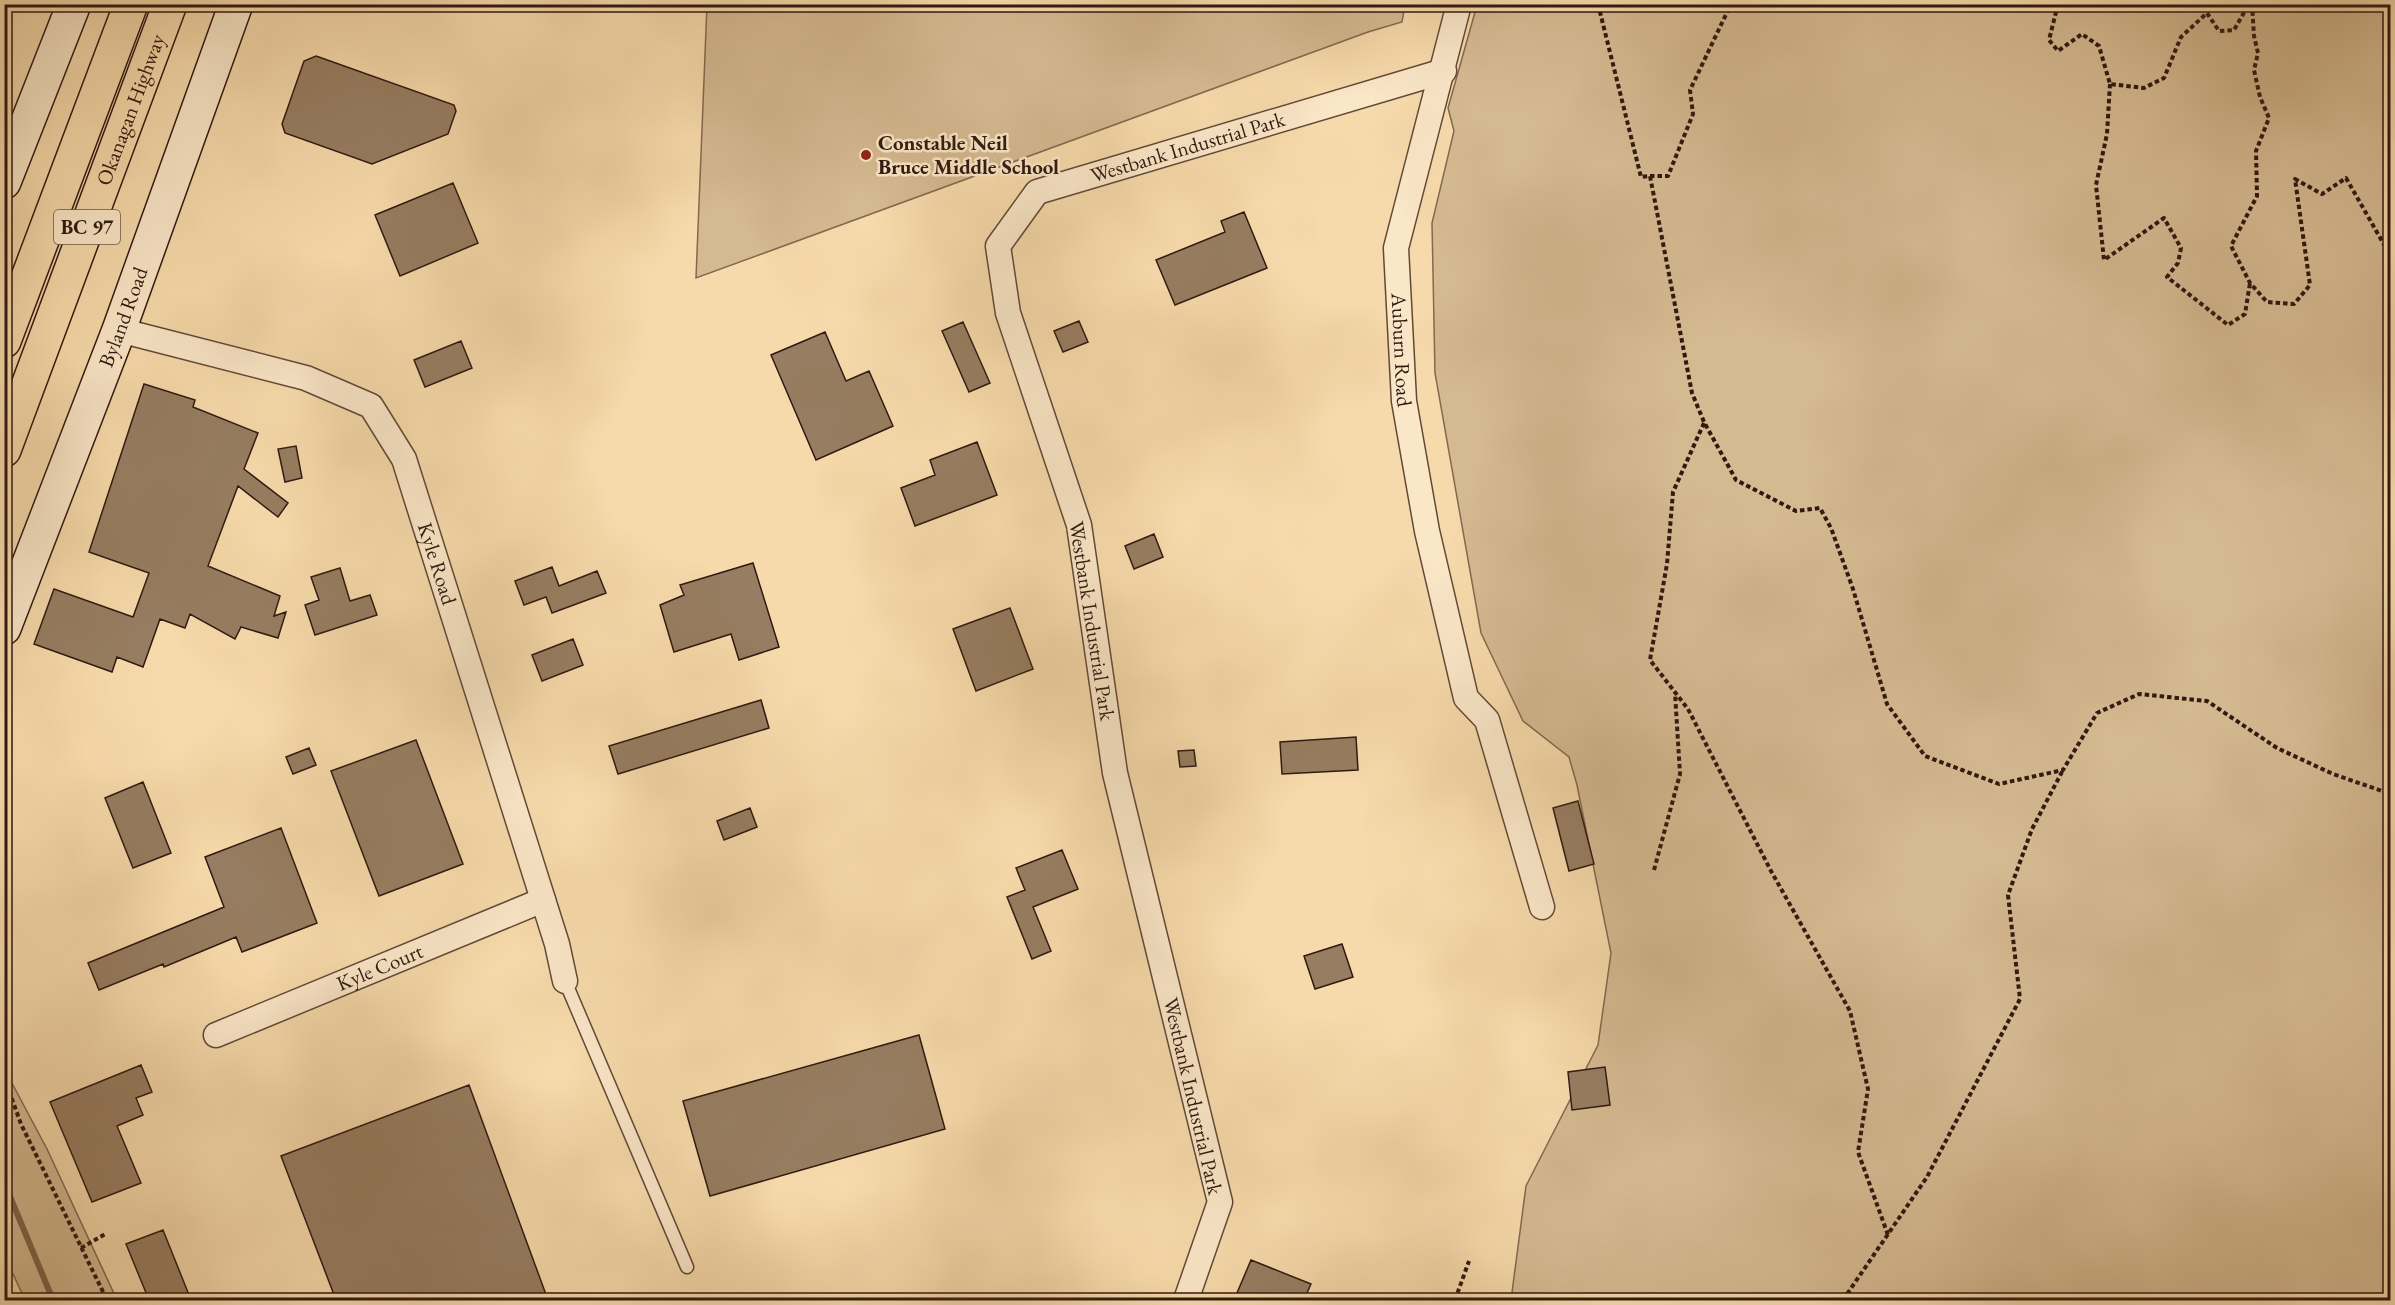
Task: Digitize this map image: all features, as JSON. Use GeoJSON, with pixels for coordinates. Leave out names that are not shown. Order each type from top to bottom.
{"type":"FeatureCollection","features":[{"type":"Feature","properties":{"kind":"highway","name":"Okanagan Highway"},"geometry":{"type":"LineString","coordinates":[[4,341],[130,4]]}},
{"type":"Feature","properties":{"kind":"highway","name":"Okanagan Highway"},"geometry":{"type":"LineString","coordinates":[[4,450],[170,4]]}},
{"type":"Feature","properties":{"kind":"street"},"geometry":{"type":"LineString","coordinates":[[4,182],[74,4]]}},
{"type":"Feature","properties":{"kind":"street","name":"Byland Road"},"geometry":{"type":"LineString","coordinates":[[4,628],[119,330],[236,4]]}},
{"type":"Feature","properties":{"kind":"street","name":"Auburn Road"},"geometry":{"type":"LineString","coordinates":[[1459,4],[1444,71],[1396,248],[1404,401],[1427,531],[1466,698],[1487,720],[1542,907]]}},
{"type":"Feature","properties":{"kind":"street","name":"Westbank Industrial Park"},"geometry":{"type":"LineString","coordinates":[[1186,1300],[1220,1202],[1115,773],[1079,525],[1008,313],[998,246],[1037,192],[1444,71]]}},
{"type":"Feature","properties":{"kind":"street","name":"Kyle Road"},"geometry":{"type":"LineString","coordinates":[[119,330],[306,378],[371,406],[404,459],[557,944],[565,981]]}},
{"type":"Feature","properties":{"kind":"street","name":"Kyle Court"},"geometry":{"type":"LineString","coordinates":[[216,1035],[543,900]]}},
{"type":"Feature","properties":{"kind":"lane"},"geometry":{"type":"LineString","coordinates":[[565,981],[687,1267]]}},
{"type":"Feature","properties":{"kind":"path"},"geometry":{"type":"LineString","coordinates":[[1598,4],[1641,177],[1668,176],[1693,114],[1690,90],[1731,4]]}},
{"type":"Feature","properties":{"kind":"path"},"geometry":{"type":"LineString","coordinates":[[2058,4],[2049,40],[2058,51],[2082,34],[2099,46],[2109,84],[2108,134],[2097,185],[2104,260],[2164,218],[2181,248],[2178,263],[2167,277],[2228,326],[2245,314],[2250,283]]}},
{"type":"Feature","properties":{"kind":"path"},"geometry":{"type":"LineString","coordinates":[[2109,84],[2144,88],[2164,78],[2181,37],[2207,13],[2219,31],[2234,30],[2250,4]]}},
{"type":"Feature","properties":{"kind":"path"},"geometry":{"type":"LineString","coordinates":[[2250,4],[2258,53],[2254,70],[2260,96],[2269,118],[2256,151],[2257,195],[2231,246],[2250,283],[2267,302],[2294,304],[2310,285],[2295,179],[2322,194],[2346,178],[2391,255]]}},
{"type":"Feature","properties":{"kind":"path"},"geometry":{"type":"LineString","coordinates":[[1650,176],[1692,393],[1704,423],[1736,480],[1796,511],[1820,508],[1831,528],[1853,589],[1887,704],[1925,756],[1999,784],[2063,770]]}},
{"type":"Feature","properties":{"kind":"path"},"geometry":{"type":"LineString","coordinates":[[1704,423],[1673,492],[1667,564],[1650,660],[1688,709],[1772,871],[1850,1011],[1868,1089],[1858,1152],[1888,1235]]}},
{"type":"Feature","properties":{"kind":"path"},"geometry":{"type":"LineString","coordinates":[[1654,870],[1680,774],[1675,692]]}},
{"type":"Feature","properties":{"kind":"path"},"geometry":{"type":"LineString","coordinates":[[1843,1300],[1927,1177],[2020,999],[2008,895],[2032,830],[2063,770],[2097,713],[2139,694],[2207,701],[2277,748],[2333,774],[2382,791],[2391,790]]}},
{"type":"Feature","properties":{"kind":"path"},"geometry":{"type":"LineString","coordinates":[[4,1077],[21,1124],[107,1300]]}},
{"type":"Feature","properties":{"kind":"path"},"geometry":{"type":"LineString","coordinates":[[81,1248],[107,1233]]}},
{"type":"Feature","properties":{"kind":"path"},"geometry":{"type":"LineString","coordinates":[[1455,1300],[1468,1261]]}},
{"type":"Feature","properties":{"kind":"shaded area","name":"Constable Neil Bruce Middle School"},"geometry":{"type":"Polygon","coordinates":[[[707,4],[1405,5],[1402,22],[1368,32],[696,278],[707,4]]]}},
{"type":"Feature","properties":{"kind":"shaded area"},"geometry":{"type":"Polygon","coordinates":[[[1477,5],[2390,5],[2390,1300],[1511,1300],[1526,1186],[1598,1045],[1611,953],[1577,785],[1569,757],[1523,721],[1481,633],[1435,373],[1432,223],[1454,131],[1448,108],[1477,5]]]}},
{"type":"Feature","properties":{"kind":"shaded area"},"geometry":{"type":"Polygon","coordinates":[[[5,1070],[47,1149],[117,1300],[25,1300],[13,1274],[5,1277],[5,1070]]]}},
{"type":"Feature","properties":{"kind":"building"},"geometry":{"type":"Polygon","coordinates":[[[316,56],[454,105],[456,111],[448,134],[372,164],[285,133],[282,124],[304,61],[316,56]]]}},
{"type":"Feature","properties":{"kind":"building"},"geometry":{"type":"Polygon","coordinates":[[[453,183],[478,243],[400,276],[375,215],[453,183]]]}},
{"type":"Feature","properties":{"kind":"building"},"geometry":{"type":"Polygon","coordinates":[[[1244,212],[1267,268],[1175,305],[1156,260],[1225,232],[1221,221],[1244,212]]]}},
{"type":"Feature","properties":{"kind":"building"},"geometry":{"type":"Polygon","coordinates":[[[1079,321],[1088,342],[1063,352],[1054,331],[1079,321]]]}},
{"type":"Feature","properties":{"kind":"building"},"geometry":{"type":"Polygon","coordinates":[[[963,322],[990,383],[969,392],[942,331],[963,322]]]}},
{"type":"Feature","properties":{"kind":"building"},"geometry":{"type":"Polygon","coordinates":[[[825,332],[846,381],[869,371],[893,426],[816,460],[771,355],[825,332]]]}},
{"type":"Feature","properties":{"kind":"building"},"geometry":{"type":"Polygon","coordinates":[[[461,341],[472,368],[425,387],[414,360],[461,341]]]}},
{"type":"Feature","properties":{"kind":"building"},"geometry":{"type":"Polygon","coordinates":[[[144,384],[195,400],[193,407],[258,433],[244,469],[288,503],[278,517],[238,486],[208,566],[280,596],[274,616],[286,612],[278,638],[241,627],[235,639],[190,614],[185,628],[160,619],[143,667],[117,657],[112,672],[34,644],[54,589],[133,617],[149,573],[89,552],[144,384]]]}},
{"type":"Feature","properties":{"kind":"building"},"geometry":{"type":"Polygon","coordinates":[[[977,442],[997,495],[915,526],[901,488],[935,475],[930,460],[977,442]]]}},
{"type":"Feature","properties":{"kind":"building"},"geometry":{"type":"Polygon","coordinates":[[[296,446],[302,478],[285,482],[278,449],[296,446]]]}},
{"type":"Feature","properties":{"kind":"building"},"geometry":{"type":"Polygon","coordinates":[[[1154,534],[1163,557],[1134,569],[1125,546],[1154,534]]]}},
{"type":"Feature","properties":{"kind":"building"},"geometry":{"type":"Polygon","coordinates":[[[753,563],[779,647],[739,660],[731,634],[674,652],[660,605],[684,595],[680,585],[753,563]]]}},
{"type":"Feature","properties":{"kind":"building"},"geometry":{"type":"Polygon","coordinates":[[[552,567],[559,586],[597,571],[606,593],[552,613],[546,597],[524,605],[515,581],[552,567]]]}},
{"type":"Feature","properties":{"kind":"building"},"geometry":{"type":"Polygon","coordinates":[[[340,568],[350,601],[370,595],[377,615],[315,635],[305,605],[319,600],[311,577],[340,568]]]}},
{"type":"Feature","properties":{"kind":"building"},"geometry":{"type":"Polygon","coordinates":[[[1010,608],[1033,669],[976,691],[953,629],[1010,608]]]}},
{"type":"Feature","properties":{"kind":"building"},"geometry":{"type":"Polygon","coordinates":[[[573,639],[583,665],[542,681],[532,655],[573,639]]]}},
{"type":"Feature","properties":{"kind":"building"},"geometry":{"type":"Polygon","coordinates":[[[761,700],[769,728],[618,774],[609,746],[761,700]]]}},
{"type":"Feature","properties":{"kind":"building"},"geometry":{"type":"Polygon","coordinates":[[[1356,737],[1358,770],[1282,774],[1280,742],[1356,737]]]}},
{"type":"Feature","properties":{"kind":"building"},"geometry":{"type":"Polygon","coordinates":[[[416,740],[463,864],[379,896],[331,771],[416,740]]]}},
{"type":"Feature","properties":{"kind":"building"},"geometry":{"type":"Polygon","coordinates":[[[309,748],[316,765],[293,774],[286,757],[309,748]]]}},
{"type":"Feature","properties":{"kind":"building"},"geometry":{"type":"Polygon","coordinates":[[[1194,750],[1196,766],[1180,767],[1178,751],[1194,750]]]}},
{"type":"Feature","properties":{"kind":"building"},"geometry":{"type":"Polygon","coordinates":[[[143,782],[171,853],[133,868],[105,798],[143,782]]]}},
{"type":"Feature","properties":{"kind":"building"},"geometry":{"type":"Polygon","coordinates":[[[1578,801],[1594,864],[1569,871],[1553,808],[1578,801]]]}},
{"type":"Feature","properties":{"kind":"building"},"geometry":{"type":"Polygon","coordinates":[[[750,808],[757,827],[724,840],[717,821],[750,808]]]}},
{"type":"Feature","properties":{"kind":"building"},"geometry":{"type":"Polygon","coordinates":[[[281,828],[317,923],[242,952],[236,937],[164,967],[163,964],[99,990],[88,963],[224,907],[205,857],[281,828]]]}},
{"type":"Feature","properties":{"kind":"building"},"geometry":{"type":"Polygon","coordinates":[[[1062,850],[1078,889],[1033,907],[1051,951],[1032,959],[1007,897],[1025,890],[1016,868],[1062,850]]]}},
{"type":"Feature","properties":{"kind":"building"},"geometry":{"type":"Polygon","coordinates":[[[1342,944],[1353,977],[1315,989],[1304,956],[1342,944]]]}},
{"type":"Feature","properties":{"kind":"building"},"geometry":{"type":"Polygon","coordinates":[[[919,1035],[945,1129],[710,1196],[683,1101],[919,1035]]]}},
{"type":"Feature","properties":{"kind":"building"},"geometry":{"type":"Polygon","coordinates":[[[141,1065],[152,1092],[136,1098],[143,1115],[117,1126],[141,1183],[92,1202],[50,1102],[141,1065]]]}},
{"type":"Feature","properties":{"kind":"building"},"geometry":{"type":"Polygon","coordinates":[[[1605,1067],[1610,1105],[1572,1110],[1568,1072],[1605,1067]]]}},
{"type":"Feature","properties":{"kind":"building"},"geometry":{"type":"Polygon","coordinates":[[[469,1085],[548,1300],[336,1300],[281,1156],[469,1085]]]}},
{"type":"Feature","properties":{"kind":"building"},"geometry":{"type":"Polygon","coordinates":[[[163,1230],[191,1300],[149,1300],[126,1244],[163,1230]]]}},
{"type":"Feature","properties":{"kind":"building"},"geometry":{"type":"Polygon","coordinates":[[[1251,1260],[1311,1284],[1304,1300],[1234,1300],[1251,1260]]]}},
{"type":"Feature","properties":{"kind":"waterway"},"geometry":{"type":"LineString","coordinates":[[4,1182],[53,1300]]}},
{"type":"Feature","properties":{"kind":"place","name":"Constable Neil Bruce Middle School"},"geometry":{"type":"Point","coordinates":[866,155]}}]}
